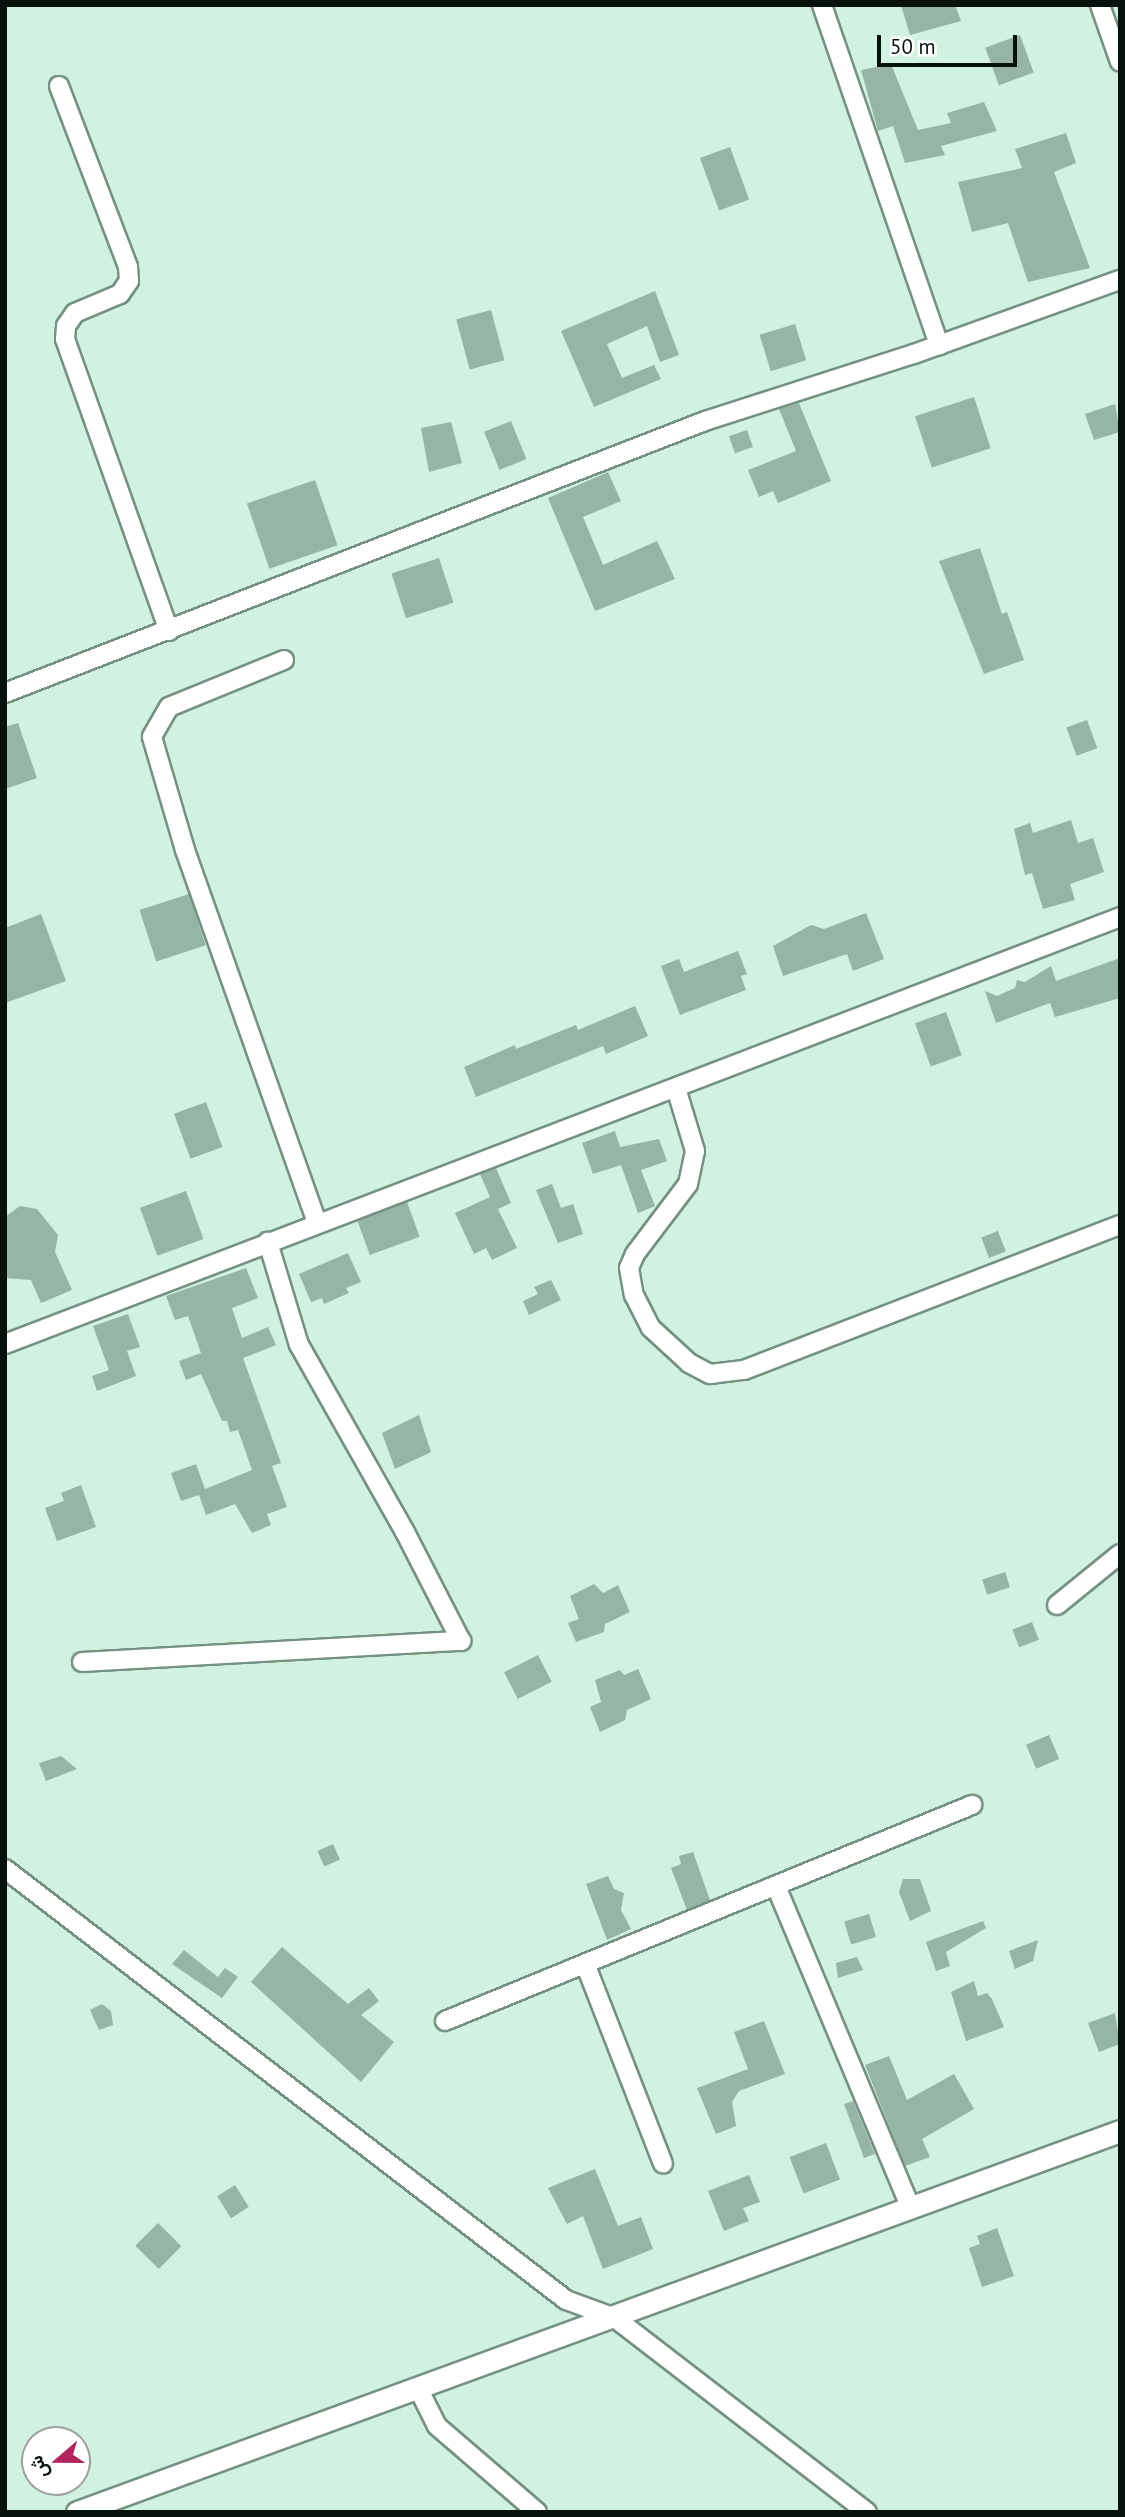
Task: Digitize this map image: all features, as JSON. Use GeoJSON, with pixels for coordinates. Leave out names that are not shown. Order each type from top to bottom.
{"type":"FeatureCollection","features":[{"type":"Feature","properties":{"kind":"street"},"geometry":{"type":"LineString","coordinates":[[822,5],[939,345]]}},
{"type":"Feature","properties":{"kind":"street"},"geometry":{"type":"LineString","coordinates":[[1100,5],[1120,62]]}},
{"type":"Feature","properties":{"kind":"street"},"geometry":{"type":"LineString","coordinates":[[59,86],[128,267],[129,281],[120,294],[75,313],[65,340],[169,631]]}},
{"type":"Feature","properties":{"kind":"street"},"geometry":{"type":"LineString","coordinates":[[5,694],[705,421],[939,345],[1120,280]]}},
{"type":"Feature","properties":{"kind":"street"},"geometry":{"type":"LineString","coordinates":[[284,660],[178,702],[159,720],[152,737],[185,849],[317,1223]]}},
{"type":"Feature","properties":{"kind":"street"},"geometry":{"type":"LineString","coordinates":[[5,1344],[1120,917]]}},
{"type":"Feature","properties":{"kind":"street"},"geometry":{"type":"LineString","coordinates":[[676,1088],[695,1152],[688,1184],[678,1203],[635,1254],[629,1268],[634,1295],[651,1328],[689,1363],[710,1374],[754,1366],[1120,1225]]}},
{"type":"Feature","properties":{"kind":"street"},"geometry":{"type":"LineString","coordinates":[[82,1662],[461,1641],[405,1532],[299,1345],[268,1242]]}},
{"type":"Feature","properties":{"kind":"street"},"geometry":{"type":"LineString","coordinates":[[1057,1605],[1120,1554]]}},
{"type":"Feature","properties":{"kind":"street"},"geometry":{"type":"LineString","coordinates":[[445,2021],[586,1966],[972,1805]]}},
{"type":"Feature","properties":{"kind":"street"},"geometry":{"type":"LineString","coordinates":[[5,1869],[566,2300],[615,2318],[867,2512]]}},
{"type":"Feature","properties":{"kind":"street"},"geometry":{"type":"LineString","coordinates":[[776,1886],[910,2207]]}},
{"type":"Feature","properties":{"kind":"street"},"geometry":{"type":"LineString","coordinates":[[586,1966],[663,2163]]}},
{"type":"Feature","properties":{"kind":"street"},"geometry":{"type":"LineString","coordinates":[[77,2512],[615,2318],[1120,2131]]}},
{"type":"Feature","properties":{"kind":"street"},"geometry":{"type":"LineString","coordinates":[[418,2388],[438,2426],[537,2512]]}},
{"type":"Feature","properties":{"kind":"building"},"geometry":{"type":"Polygon","coordinates":[[[901,5],[955,5],[961,21],[910,35],[901,5]]]}},
{"type":"Feature","properties":{"kind":"building"},"geometry":{"type":"Polygon","coordinates":[[[1020,35],[1034,73],[999,85],[985,48],[1020,35]]]}},
{"type":"Feature","properties":{"kind":"building"},"geometry":{"type":"Polygon","coordinates":[[[891,64],[918,130],[951,123],[947,113],[984,102],[997,131],[941,146],[945,155],[905,163],[893,126],[878,131],[861,70],[891,64]]]}},
{"type":"Feature","properties":{"kind":"building"},"geometry":{"type":"Polygon","coordinates":[[[1066,133],[1076,163],[1054,172],[1090,268],[1028,282],[1008,223],[972,232],[958,182],[1022,168],[1015,149],[1066,133]]]}},
{"type":"Feature","properties":{"kind":"building"},"geometry":{"type":"Polygon","coordinates":[[[730,147],[749,200],[719,211],[700,158],[730,147]]]}},
{"type":"Feature","properties":{"kind":"building"},"geometry":{"type":"Polygon","coordinates":[[[655,291],[679,355],[660,362],[647,326],[607,344],[622,378],[654,365],[661,379],[594,407],[561,331],[655,291]]]}},
{"type":"Feature","properties":{"kind":"building"},"geometry":{"type":"Polygon","coordinates":[[[491,310],[504,360],[470,370],[456,319],[491,310]]]}},
{"type":"Feature","properties":{"kind":"building"},"geometry":{"type":"Polygon","coordinates":[[[795,324],[806,360],[771,371],[760,335],[795,324]]]}},
{"type":"Feature","properties":{"kind":"building"},"geometry":{"type":"Polygon","coordinates":[[[974,397],[991,448],[932,468],[915,416],[974,397]]]}},
{"type":"Feature","properties":{"kind":"building"},"geometry":{"type":"Polygon","coordinates":[[[799,403],[831,481],[778,503],[773,491],[759,497],[748,470],[796,451],[779,409],[799,403]]]}},
{"type":"Feature","properties":{"kind":"building"},"geometry":{"type":"Polygon","coordinates":[[[1115,404],[1120,432],[1094,440],[1085,414],[1115,404]]]}},
{"type":"Feature","properties":{"kind":"building"},"geometry":{"type":"Polygon","coordinates":[[[511,421],[526,459],[499,470],[484,432],[511,421]]]}},
{"type":"Feature","properties":{"kind":"building"},"geometry":{"type":"Polygon","coordinates":[[[451,422],[462,463],[429,472],[421,428],[451,422]]]}},
{"type":"Feature","properties":{"kind":"building"},"geometry":{"type":"Polygon","coordinates":[[[747,430],[753,447],[735,453],[729,436],[747,430]]]}},
{"type":"Feature","properties":{"kind":"building"},"geometry":{"type":"Polygon","coordinates":[[[608,472],[621,501],[583,517],[603,565],[657,541],[675,579],[595,611],[548,498],[608,472]]]}},
{"type":"Feature","properties":{"kind":"building"},"geometry":{"type":"Polygon","coordinates":[[[315,480],[337,545],[269,569],[247,503],[315,480]]]}},
{"type":"Feature","properties":{"kind":"building"},"geometry":{"type":"Polygon","coordinates":[[[980,548],[1002,614],[1007,612],[1024,660],[984,674],[939,561],[980,548]]]}},
{"type":"Feature","properties":{"kind":"building"},"geometry":{"type":"Polygon","coordinates":[[[439,558],[454,603],[406,618],[391,573],[439,558]]]}},
{"type":"Feature","properties":{"kind":"building"},"geometry":{"type":"Polygon","coordinates":[[[1087,720],[1097,748],[1077,756],[1066,728],[1087,720]]]}},
{"type":"Feature","properties":{"kind":"building"},"geometry":{"type":"Polygon","coordinates":[[[18,723],[37,778],[5,789],[5,727],[18,723]]]}},
{"type":"Feature","properties":{"kind":"building"},"geometry":{"type":"Polygon","coordinates":[[[1071,820],[1078,843],[1093,838],[1104,872],[1070,884],[1075,900],[1043,909],[1032,873],[1025,875],[1014,829],[1030,823],[1033,833],[1071,820]]]}},
{"type":"Feature","properties":{"kind":"building"},"geometry":{"type":"Polygon","coordinates":[[[189,894],[206,945],[156,961],[140,910],[189,894]]]}},
{"type":"Feature","properties":{"kind":"building"},"geometry":{"type":"Polygon","coordinates":[[[866,913],[884,959],[853,971],[847,954],[783,976],[773,946],[811,925],[824,929],[866,913]]]}},
{"type":"Feature","properties":{"kind":"building"},"geometry":{"type":"Polygon","coordinates":[[[41,914],[66,981],[5,1003],[5,928],[41,914]]]}},
{"type":"Feature","properties":{"kind":"building"},"geometry":{"type":"Polygon","coordinates":[[[738,951],[747,974],[741,976],[746,990],[680,1015],[661,966],[679,959],[684,972],[738,951]]]}},
{"type":"Feature","properties":{"kind":"building"},"geometry":{"type":"Polygon","coordinates":[[[1120,958],[1120,998],[1055,1017],[1050,1003],[996,1023],[985,991],[997,996],[1015,988],[1017,980],[1025,982],[1051,966],[1056,981],[1120,958]]]}},
{"type":"Feature","properties":{"kind":"building"},"geometry":{"type":"Polygon","coordinates":[[[635,1006],[648,1036],[606,1054],[603,1046],[476,1097],[464,1067],[515,1045],[516,1049],[576,1025],[578,1030],[635,1006]]]}},
{"type":"Feature","properties":{"kind":"building"},"geometry":{"type":"Polygon","coordinates":[[[946,1012],[962,1055],[931,1067],[915,1023],[946,1012]]]}},
{"type":"Feature","properties":{"kind":"building"},"geometry":{"type":"Polygon","coordinates":[[[206,1102],[222,1147],[190,1159],[174,1114],[206,1102]]]}},
{"type":"Feature","properties":{"kind":"building"},"geometry":{"type":"Polygon","coordinates":[[[615,1131],[620,1147],[659,1139],[667,1161],[641,1170],[655,1206],[638,1213],[621,1165],[593,1174],[582,1143],[615,1131]]]}},
{"type":"Feature","properties":{"kind":"building"},"geometry":{"type":"Polygon","coordinates":[[[496,1168],[511,1203],[498,1209],[517,1248],[492,1260],[486,1248],[474,1254],[455,1213],[490,1197],[480,1174],[496,1168]]]}},
{"type":"Feature","properties":{"kind":"building"},"geometry":{"type":"Polygon","coordinates":[[[552,1184],[561,1208],[573,1204],[583,1234],[558,1243],[536,1190],[552,1184]]]}},
{"type":"Feature","properties":{"kind":"building"},"geometry":{"type":"Polygon","coordinates":[[[186,1191],[203,1239],[157,1256],[140,1208],[186,1191]]]}},
{"type":"Feature","properties":{"kind":"building"},"geometry":{"type":"Polygon","coordinates":[[[407,1202],[420,1237],[370,1255],[357,1220],[407,1202]]]}},
{"type":"Feature","properties":{"kind":"building"},"geometry":{"type":"Polygon","coordinates":[[[20,1206],[37,1209],[58,1235],[55,1252],[72,1290],[41,1303],[31,1280],[5,1278],[5,1217],[20,1206]]]}},
{"type":"Feature","properties":{"kind":"building"},"geometry":{"type":"Polygon","coordinates":[[[998,1231],[1006,1252],[989,1258],[981,1237],[998,1231]]]}},
{"type":"Feature","properties":{"kind":"building"},"geometry":{"type":"Polygon","coordinates":[[[348,1253],[361,1282],[346,1288],[349,1293],[324,1304],[322,1298],[311,1302],[299,1274],[348,1253]]]}},
{"type":"Feature","properties":{"kind":"building"},"geometry":{"type":"Polygon","coordinates":[[[246,1268],[258,1298],[232,1308],[242,1338],[268,1327],[276,1345],[243,1358],[281,1463],[272,1466],[287,1507],[267,1514],[271,1525],[252,1533],[235,1504],[206,1515],[199,1495],[181,1501],[171,1473],[196,1464],[205,1489],[252,1470],[238,1430],[230,1432],[227,1421],[222,1421],[201,1374],[186,1380],[179,1361],[201,1353],[188,1316],[175,1320],[166,1296],[246,1268]]]}},
{"type":"Feature","properties":{"kind":"building"},"geometry":{"type":"Polygon","coordinates":[[[551,1280],[561,1300],[529,1315],[523,1301],[538,1294],[534,1287],[551,1280]]]}},
{"type":"Feature","properties":{"kind":"building"},"geometry":{"type":"Polygon","coordinates":[[[128,1314],[140,1347],[127,1351],[136,1376],[97,1391],[92,1376],[109,1370],[93,1326],[128,1314]]]}},
{"type":"Feature","properties":{"kind":"building"},"geometry":{"type":"Polygon","coordinates":[[[419,1415],[431,1452],[395,1469],[382,1433],[419,1415]]]}},
{"type":"Feature","properties":{"kind":"building"},"geometry":{"type":"Polygon","coordinates":[[[81,1485],[96,1527],[57,1541],[45,1508],[64,1501],[61,1493],[81,1485]]]}},
{"type":"Feature","properties":{"kind":"building"},"geometry":{"type":"Polygon","coordinates":[[[1005,1572],[1010,1587],[987,1595],[982,1579],[1005,1572]]]}},
{"type":"Feature","properties":{"kind":"building"},"geometry":{"type":"Polygon","coordinates":[[[594,1584],[603,1593],[618,1585],[630,1612],[605,1624],[604,1632],[576,1642],[568,1623],[579,1619],[570,1596],[594,1584]]]}},
{"type":"Feature","properties":{"kind":"building"},"geometry":{"type":"Polygon","coordinates":[[[1032,1622],[1039,1640],[1019,1647],[1012,1630],[1032,1622]]]}},
{"type":"Feature","properties":{"kind":"building"},"geometry":{"type":"Polygon","coordinates":[[[538,1655],[552,1682],[518,1699],[504,1672],[538,1655]]]}},
{"type":"Feature","properties":{"kind":"building"},"geometry":{"type":"Polygon","coordinates":[[[638,1669],[651,1699],[627,1710],[625,1720],[600,1732],[590,1707],[601,1702],[595,1680],[620,1670],[624,1675],[638,1669]]]}},
{"type":"Feature","properties":{"kind":"building"},"geometry":{"type":"Polygon","coordinates":[[[1049,1735],[1059,1759],[1036,1769],[1026,1745],[1049,1735]]]}},
{"type":"Feature","properties":{"kind":"building"},"geometry":{"type":"Polygon","coordinates":[[[61,1756],[77,1769],[46,1781],[39,1763],[61,1756]]]}},
{"type":"Feature","properties":{"kind":"building"},"geometry":{"type":"Polygon","coordinates":[[[333,1844],[340,1860],[324,1866],[317,1851],[333,1844]]]}},
{"type":"Feature","properties":{"kind":"building"},"geometry":{"type":"Polygon","coordinates":[[[693,1852],[710,1900],[687,1910],[671,1868],[681,1864],[679,1856],[693,1852]]]}},
{"type":"Feature","properties":{"kind":"building"},"geometry":{"type":"Polygon","coordinates":[[[608,1876],[614,1889],[624,1893],[621,1910],[631,1929],[607,1940],[586,1884],[608,1876]]]}},
{"type":"Feature","properties":{"kind":"building"},"geometry":{"type":"Polygon","coordinates":[[[903,1879],[920,1879],[931,1911],[910,1921],[899,1892],[903,1879]]]}},
{"type":"Feature","properties":{"kind":"building"},"geometry":{"type":"Polygon","coordinates":[[[869,1914],[876,1937],[851,1945],[844,1922],[869,1914]]]}},
{"type":"Feature","properties":{"kind":"building"},"geometry":{"type":"Polygon","coordinates":[[[983,1921],[986,1928],[946,1952],[950,1966],[936,1971],[926,1942],[983,1921]]]}},
{"type":"Feature","properties":{"kind":"building"},"geometry":{"type":"Polygon","coordinates":[[[1038,1940],[1033,1961],[1015,1969],[1009,1951],[1038,1940]]]}},
{"type":"Feature","properties":{"kind":"building"},"geometry":{"type":"Polygon","coordinates":[[[282,1947],[348,2004],[369,1988],[379,2001],[361,2015],[394,2042],[361,2082],[251,1982],[282,1947]]]}},
{"type":"Feature","properties":{"kind":"building"},"geometry":{"type":"Polygon","coordinates":[[[184,1950],[218,1977],[225,1968],[238,1977],[222,1998],[172,1964],[184,1950]]]}},
{"type":"Feature","properties":{"kind":"building"},"geometry":{"type":"Polygon","coordinates":[[[857,1957],[863,1970],[838,1978],[836,1963],[857,1957]]]}},
{"type":"Feature","properties":{"kind":"building"},"geometry":{"type":"Polygon","coordinates":[[[974,1981],[978,1996],[987,1993],[992,1999],[1004,2027],[966,2041],[951,1992],[974,1981]]]}},
{"type":"Feature","properties":{"kind":"building"},"geometry":{"type":"Polygon","coordinates":[[[102,2004],[111,2011],[113,2025],[99,2030],[90,2010],[102,2004]]]}},
{"type":"Feature","properties":{"kind":"building"},"geometry":{"type":"Polygon","coordinates":[[[1115,2013],[1120,2044],[1099,2052],[1088,2023],[1115,2013]]]}},
{"type":"Feature","properties":{"kind":"building"},"geometry":{"type":"Polygon","coordinates":[[[764,2021],[785,2074],[739,2091],[732,2102],[736,2126],[716,2134],[697,2088],[748,2069],[734,2032],[764,2021]]]}},
{"type":"Feature","properties":{"kind":"building"},"geometry":{"type":"Polygon","coordinates":[[[889,2056],[907,2100],[954,2074],[974,2109],[922,2139],[930,2157],[905,2166],[865,2065],[889,2056]]]}},
{"type":"Feature","properties":{"kind":"building"},"geometry":{"type":"Polygon","coordinates":[[[853,2101],[875,2154],[864,2158],[844,2104],[853,2101]]]}},
{"type":"Feature","properties":{"kind":"building"},"geometry":{"type":"Polygon","coordinates":[[[826,2143],[840,2179],[804,2193],[790,2157],[826,2143]]]}},
{"type":"Feature","properties":{"kind":"building"},"geometry":{"type":"Polygon","coordinates":[[[595,2169],[618,2226],[641,2217],[653,2249],[603,2269],[583,2216],[567,2224],[548,2188],[595,2169]]]}},
{"type":"Feature","properties":{"kind":"building"},"geometry":{"type":"Polygon","coordinates":[[[749,2175],[760,2202],[743,2208],[749,2221],[724,2231],[708,2191],[749,2175]]]}},
{"type":"Feature","properties":{"kind":"building"},"geometry":{"type":"Polygon","coordinates":[[[235,2185],[249,2207],[231,2218],[217,2196],[235,2185]]]}},
{"type":"Feature","properties":{"kind":"building"},"geometry":{"type":"Polygon","coordinates":[[[158,2223],[181,2246],[159,2269],[135,2246],[158,2223]]]}},
{"type":"Feature","properties":{"kind":"building"},"geometry":{"type":"Polygon","coordinates":[[[997,2228],[1014,2276],[982,2287],[969,2248],[980,2244],[977,2236],[997,2228]]]}}]}
